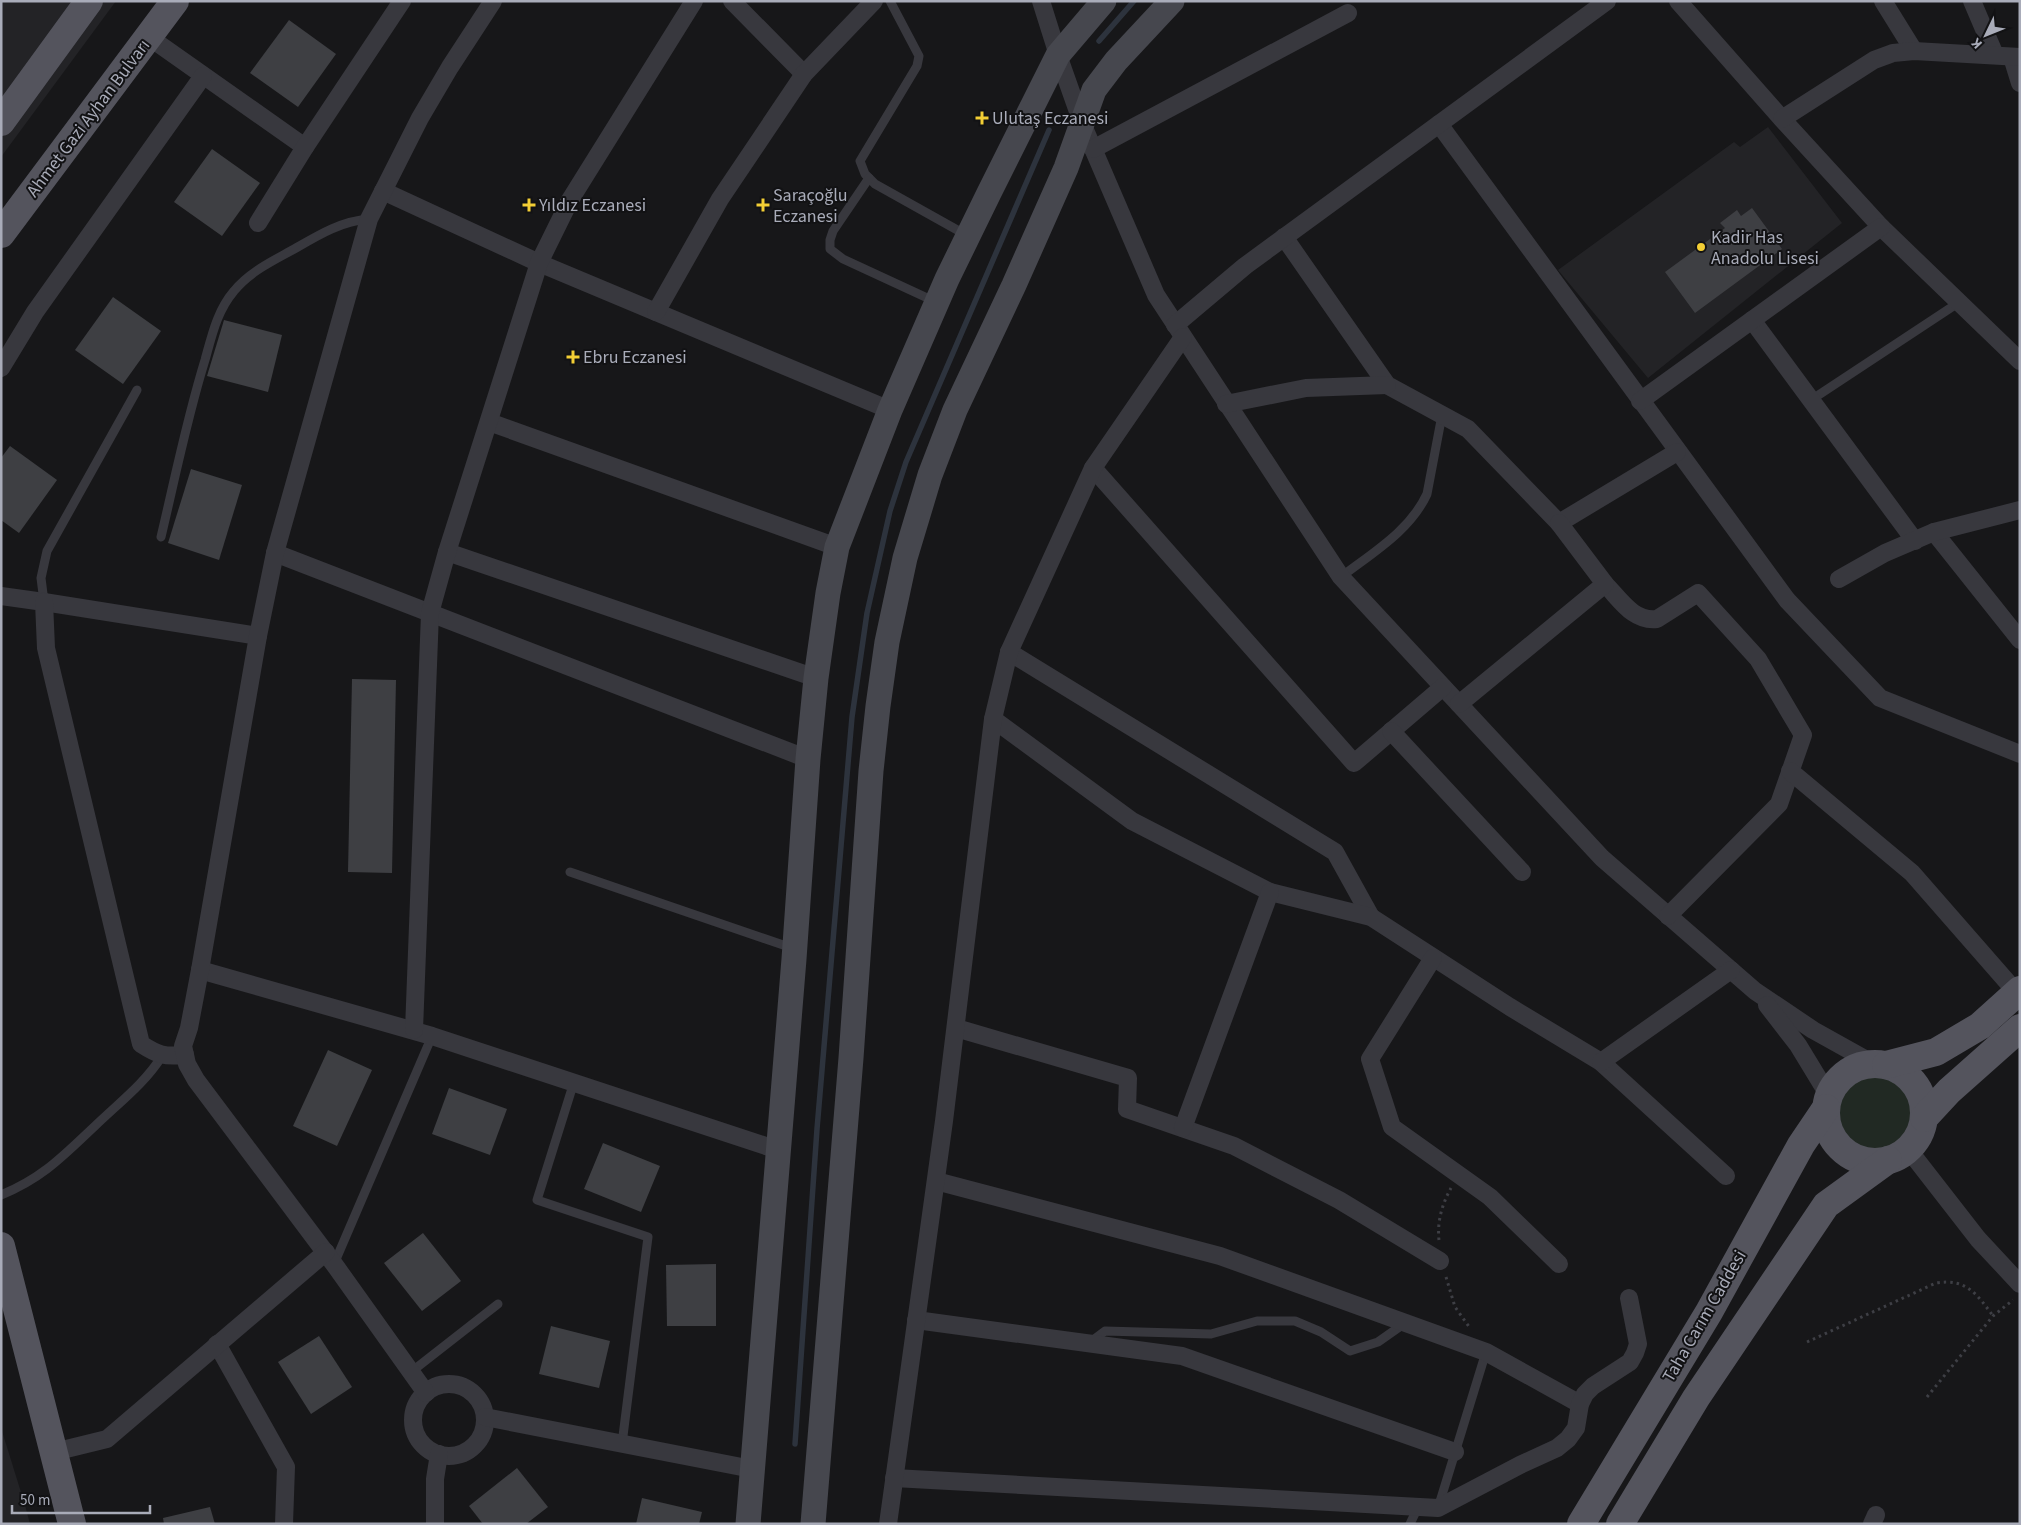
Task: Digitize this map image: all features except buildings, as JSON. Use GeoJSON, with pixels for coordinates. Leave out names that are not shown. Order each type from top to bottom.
{"type":"FeatureCollection","features":[{"type":"Feature","properties":{"kind":"main road"},"geometry":{"type":"LineString","coordinates":[[1,122],[89,1]]}},
{"type":"Feature","properties":{"kind":"main road","name":"Ahmet Gazi Ayhan Bulvarı"},"geometry":{"type":"LineString","coordinates":[[1,234],[175,1]]}},
{"type":"Feature","properties":{"kind":"main road"},"geometry":{"type":"LineString","coordinates":[[748,1524],[795,949],[808,759],[816,678],[828,593],[837,547],[890,410],[936,302],[968,236],[1058,55],[1104,1]]}},
{"type":"Feature","properties":{"kind":"main road"},"geometry":{"type":"LineString","coordinates":[[813,1524],[846,1117],[871,770],[878,706],[891,625],[914,525],[955,410],[1062,176],[1094,90],[1116,60],[1172,1]]}},
{"type":"Feature","properties":{"kind":"main road"},"geometry":{"type":"LineString","coordinates":[[1880,1064],[1897,1069],[1907,1075],[1915,1084],[1924,1106],[1924,1118],[1916,1140],[1898,1155],[1864,1160],[1843,1150],[1829,1131],[1826,1120],[1827,1102],[1834,1086],[1851,1070],[1936,1052],[1980,1026],[2018,991]]}},
{"type":"Feature","properties":{"kind":"main road"},"geometry":{"type":"LineString","coordinates":[[1924,1118],[1949,1092],[2020,1028]]}},
{"type":"Feature","properties":{"kind":"main road","name":"Taha Carım Caddesi"},"geometry":{"type":"LineString","coordinates":[[1581,1524],[1709,1312],[1827,1102]]}},
{"type":"Feature","properties":{"kind":"main road","name":"Taha Carım Caddesi"},"geometry":{"type":"LineString","coordinates":[[1620,1524],[1696,1398],[1826,1205],[1898,1155]]}},
{"type":"Feature","properties":{"kind":"main road"},"geometry":{"type":"LineString","coordinates":[[1,1246],[72,1524]]}},
{"type":"Feature","properties":{"kind":"street"},"geometry":{"type":"LineString","coordinates":[[258,223],[305,147],[402,1]]}},
{"type":"Feature","properties":{"kind":"street"},"geometry":{"type":"LineString","coordinates":[[426,1393],[330,1258],[196,1080],[187,1064],[183,1046],[189,1028],[200,970],[258,636],[275,553],[370,219],[382,191],[430,101],[494,1]]}},
{"type":"Feature","properties":{"kind":"street"},"geometry":{"type":"LineString","coordinates":[[414,1030],[430,613],[447,552],[540,264],[570,200],[694,1]]}},
{"type":"Feature","properties":{"kind":"street"},"geometry":{"type":"LineString","coordinates":[[732,1],[804,74]]}},
{"type":"Feature","properties":{"kind":"street"},"geometry":{"type":"LineString","coordinates":[[656,312],[720,199],[804,74],[874,1]]}},
{"type":"Feature","properties":{"kind":"street"},"geometry":{"type":"LineString","coordinates":[[1041,1],[1082,123],[1156,295],[1341,577],[1602,858],[1755,991],[1813,1030],[1880,1064]]}},
{"type":"Feature","properties":{"kind":"street"},"geometry":{"type":"LineString","coordinates":[[888,1524],[956,1028],[993,719],[1010,652],[1093,468],[1179,331],[1245,266],[1607,1]]}},
{"type":"Feature","properties":{"kind":"street"},"geometry":{"type":"LineString","coordinates":[[1678,1],[1880,227],[2020,361]]}},
{"type":"Feature","properties":{"kind":"street"},"geometry":{"type":"LineString","coordinates":[[1883,1],[1914,51]]}},
{"type":"Feature","properties":{"kind":"street"},"geometry":{"type":"LineString","coordinates":[[1972,1],[2009,56],[2020,83]]}},
{"type":"Feature","properties":{"kind":"street"},"geometry":{"type":"LineString","coordinates":[[1093,149],[1348,13]]}},
{"type":"Feature","properties":{"kind":"street"},"geometry":{"type":"LineString","coordinates":[[149,37],[305,147]]}},
{"type":"Feature","properties":{"kind":"street"},"geometry":{"type":"LineString","coordinates":[[1782,119],[1874,60],[1893,53],[1914,51],[2009,56]]}},
{"type":"Feature","properties":{"kind":"street"},"geometry":{"type":"LineString","coordinates":[[1,368],[35,312],[203,76]]}},
{"type":"Feature","properties":{"kind":"street"},"geometry":{"type":"LineString","coordinates":[[1439,124],[1787,600],[1880,698],[2020,754]]}},
{"type":"Feature","properties":{"kind":"street"},"geometry":{"type":"LineString","coordinates":[[382,191],[540,264],[890,410]]}},
{"type":"Feature","properties":{"kind":"street"},"geometry":{"type":"LineString","coordinates":[[1640,401],[1880,227]]}},
{"type":"Feature","properties":{"kind":"street"},"geometry":{"type":"LineString","coordinates":[[1284,237],[1387,385],[1468,429],[1559,522],[1605,584],[1636,616],[1657,620],[1698,593],[1758,659],[1803,735],[1779,804],[1668,916]]}},
{"type":"Feature","properties":{"kind":"street"},"geometry":{"type":"LineString","coordinates":[[1752,320],[1914,541]]}},
{"type":"Feature","properties":{"kind":"street"},"geometry":{"type":"LineString","coordinates":[[1226,404],[1306,388],[1387,385]]}},
{"type":"Feature","properties":{"kind":"street"},"geometry":{"type":"LineString","coordinates":[[489,422],[837,547]]}},
{"type":"Feature","properties":{"kind":"street"},"geometry":{"type":"LineString","coordinates":[[1559,522],[1677,452]]}},
{"type":"Feature","properties":{"kind":"street"},"geometry":{"type":"LineString","coordinates":[[1093,468],[1354,763],[1443,687]]}},
{"type":"Feature","properties":{"kind":"street"},"geometry":{"type":"LineString","coordinates":[[1839,579],[1885,553],[1934,532],[2020,510]]}},
{"type":"Feature","properties":{"kind":"street"},"geometry":{"type":"LineString","coordinates":[[1934,532],[2020,640]]}},
{"type":"Feature","properties":{"kind":"street"},"geometry":{"type":"LineString","coordinates":[[447,552],[816,678]]}},
{"type":"Feature","properties":{"kind":"street"},"geometry":{"type":"LineString","coordinates":[[275,553],[808,759]]}},
{"type":"Feature","properties":{"kind":"street"},"geometry":{"type":"LineString","coordinates":[[1459,704],[1605,584]]}},
{"type":"Feature","properties":{"kind":"street"},"geometry":{"type":"LineString","coordinates":[[1,596],[258,636]]}},
{"type":"Feature","properties":{"kind":"street"},"geometry":{"type":"LineString","coordinates":[[44,602],[46,648],[141,1044],[162,1056],[185,1055]]}},
{"type":"Feature","properties":{"kind":"street"},"geometry":{"type":"LineString","coordinates":[[1010,652],[1335,852],[1371,917]]}},
{"type":"Feature","properties":{"kind":"street"},"geometry":{"type":"LineString","coordinates":[[993,719],[1132,821],[1270,892],[1371,917],[1510,1007],[1602,1062],[1726,1176]]}},
{"type":"Feature","properties":{"kind":"street"},"geometry":{"type":"LineString","coordinates":[[1391,731],[1522,872]]}},
{"type":"Feature","properties":{"kind":"street"},"geometry":{"type":"LineString","coordinates":[[1790,770],[1912,873],[2018,991]]}},
{"type":"Feature","properties":{"kind":"street"},"geometry":{"type":"LineString","coordinates":[[1183,1128],[1270,892]]}},
{"type":"Feature","properties":{"kind":"street"},"geometry":{"type":"LineString","coordinates":[[1433,958],[1370,1060],[1392,1127],[1490,1198],[1559,1264]]}},
{"type":"Feature","properties":{"kind":"street"},"geometry":{"type":"LineString","coordinates":[[200,970],[414,1030],[778,1150]]}},
{"type":"Feature","properties":{"kind":"street"},"geometry":{"type":"LineString","coordinates":[[1602,1062],[1731,970]]}},
{"type":"Feature","properties":{"kind":"street"},"geometry":{"type":"LineString","coordinates":[[1755,991],[1798,1045],[1827,1102]]}},
{"type":"Feature","properties":{"kind":"street"},"geometry":{"type":"LineString","coordinates":[[956,1028],[1128,1078],[1127,1109],[1234,1146],[1339,1200],[1440,1260]]}},
{"type":"Feature","properties":{"kind":"street"},"geometry":{"type":"LineString","coordinates":[[1898,1155],[2020,1284]]}},
{"type":"Feature","properties":{"kind":"street"},"geometry":{"type":"LineString","coordinates":[[936,1181],[1220,1256],[1486,1352],[1580,1404]]}},
{"type":"Feature","properties":{"kind":"street"},"geometry":{"type":"LineString","coordinates":[[54,1452],[106,1439],[217,1344],[330,1258]]}},
{"type":"Feature","properties":{"kind":"street"},"geometry":{"type":"LineString","coordinates":[[894,1478],[1438,1508],[1557,1448],[1568,1439],[1576,1428],[1580,1404],[1585,1394],[1593,1386],[1630,1362],[1635,1353],[1638,1344],[1629,1298]]}},
{"type":"Feature","properties":{"kind":"street"},"geometry":{"type":"LineString","coordinates":[[916,1320],[1182,1356],[1455,1452]]}},
{"type":"Feature","properties":{"kind":"street"},"geometry":{"type":"LineString","coordinates":[[217,1344],[286,1467],[284,1524]]}},
{"type":"Feature","properties":{"kind":"street"},"geometry":{"type":"LineString","coordinates":[[443,1384],[466,1388],[478,1400],[485,1416],[484,1428],[480,1439],[462,1453],[451,1456],[439,1454],[428,1449],[420,1441],[415,1430],[413,1418],[416,1406],[426,1393],[432,1388],[443,1384]]}},
{"type":"Feature","properties":{"kind":"street"},"geometry":{"type":"LineString","coordinates":[[485,1416],[752,1469]]}},
{"type":"Feature","properties":{"kind":"street"},"geometry":{"type":"LineString","coordinates":[[435,1524],[435,1479],[439,1454]]}},
{"type":"Feature","properties":{"kind":"lane"},"geometry":{"type":"LineString","coordinates":[[890,1],[919,56],[917,66],[860,161],[865,174],[875,184],[968,236]]}},
{"type":"Feature","properties":{"kind":"lane"},"geometry":{"type":"LineString","coordinates":[[869,178],[833,231],[830,249],[842,259],[936,302]]}},
{"type":"Feature","properties":{"kind":"lane"},"geometry":{"type":"LineString","coordinates":[[161,537],[195,391],[219,312],[226,300],[254,272],[317,236],[339,225],[370,219]]}},
{"type":"Feature","properties":{"kind":"lane"},"geometry":{"type":"LineString","coordinates":[[1811,400],[1958,302]]}},
{"type":"Feature","properties":{"kind":"lane"},"geometry":{"type":"LineString","coordinates":[[44,602],[41,578],[47,551],[137,390]]}},
{"type":"Feature","properties":{"kind":"lane"},"geometry":{"type":"LineString","coordinates":[[1341,577],[1393,537],[1407,524],[1421,506],[1427,494],[1442,415]]}},
{"type":"Feature","properties":{"kind":"lane"},"geometry":{"type":"LineString","coordinates":[[570,872],[795,949]]}},
{"type":"Feature","properties":{"kind":"lane"},"geometry":{"type":"LineString","coordinates":[[330,1258],[432,1036]]}},
{"type":"Feature","properties":{"kind":"lane"},"geometry":{"type":"LineString","coordinates":[[1,1196],[15,1190],[52,1167],[141,1084],[162,1056]]}},
{"type":"Feature","properties":{"kind":"lane"},"geometry":{"type":"LineString","coordinates":[[574,1082],[537,1200],[648,1238],[622,1444]]}},
{"type":"Feature","properties":{"kind":"lane"},"geometry":{"type":"LineString","coordinates":[[411,1372],[498,1304]]}},
{"type":"Feature","properties":{"kind":"lane"},"geometry":{"type":"LineString","coordinates":[[1089,1343],[1105,1331],[1211,1334],[1257,1321],[1295,1321],[1321,1332],[1350,1351],[1378,1342],[1405,1323]]}},
{"type":"Feature","properties":{"kind":"lane"},"geometry":{"type":"LineString","coordinates":[[1438,1508],[1486,1352]]}},
{"type":"Feature","properties":{"kind":"lane"},"geometry":{"type":"LineString","coordinates":[[1410,1524],[1418,1507]]}},
{"type":"Feature","properties":{"kind":"path"},"geometry":{"type":"LineString","coordinates":[[1807,1342],[1942,1282],[1958,1283],[1968,1288],[1981,1300],[1993,1316]]}},
{"type":"Feature","properties":{"kind":"path"},"geometry":{"type":"LineString","coordinates":[[1927,1397],[1993,1316],[2020,1296]]}},
{"type":"Feature","properties":{"kind":"shaded area"},"geometry":{"type":"Polygon","coordinates":[[[1,1],[116,1],[1,157],[1,1]]]}},
{"type":"Feature","properties":{"kind":"shaded area","name":"Kadir Has Anadolu Lisesi"},"geometry":{"type":"Polygon","coordinates":[[[1768,127],[1842,223],[1648,378],[1558,270],[1734,142],[1740,147],[1768,127]]]}},
{"type":"Feature","properties":{"kind":"shaded area"},"geometry":{"type":"Polygon","coordinates":[[[1875,1077],[1895,1083],[1905,1093],[1911,1113],[1905,1133],[1895,1143],[1875,1149],[1855,1143],[1845,1133],[1839,1113],[1845,1093],[1855,1083],[1875,1077]]]}},
{"type":"Feature","properties":{"kind":"shaded area"},"geometry":{"type":"Polygon","coordinates":[[[1,1428],[25,1505],[30,1524],[1,1524],[1,1428]]]}},
{"type":"Feature","properties":{"kind":"waterway"},"geometry":{"type":"LineString","coordinates":[[1099,41],[1134,1]]}},
{"type":"Feature","properties":{"kind":"waterway"},"geometry":{"type":"LineString","coordinates":[[795,1444],[817,1129],[852,717],[867,613],[890,511],[906,462],[1049,130]]}},
{"type":"Feature","properties":{"kind":"place","name":"Ulutaş Eczanesi"},"geometry":{"type":"Point","coordinates":[982,118]}},
{"type":"Feature","properties":{"kind":"place","name":"Yıldız Eczanesi"},"geometry":{"type":"Point","coordinates":[529,205]}},
{"type":"Feature","properties":{"kind":"place","name":"Saraçoğlu Eczanesi"},"geometry":{"type":"Point","coordinates":[763,205]}},
{"type":"Feature","properties":{"kind":"place","name":"Kadir Has Anadolu Lisesi"},"geometry":{"type":"Point","coordinates":[1701,247]}},
{"type":"Feature","properties":{"kind":"place","name":"Ebru Eczanesi"},"geometry":{"type":"Point","coordinates":[573,357]}}]}
